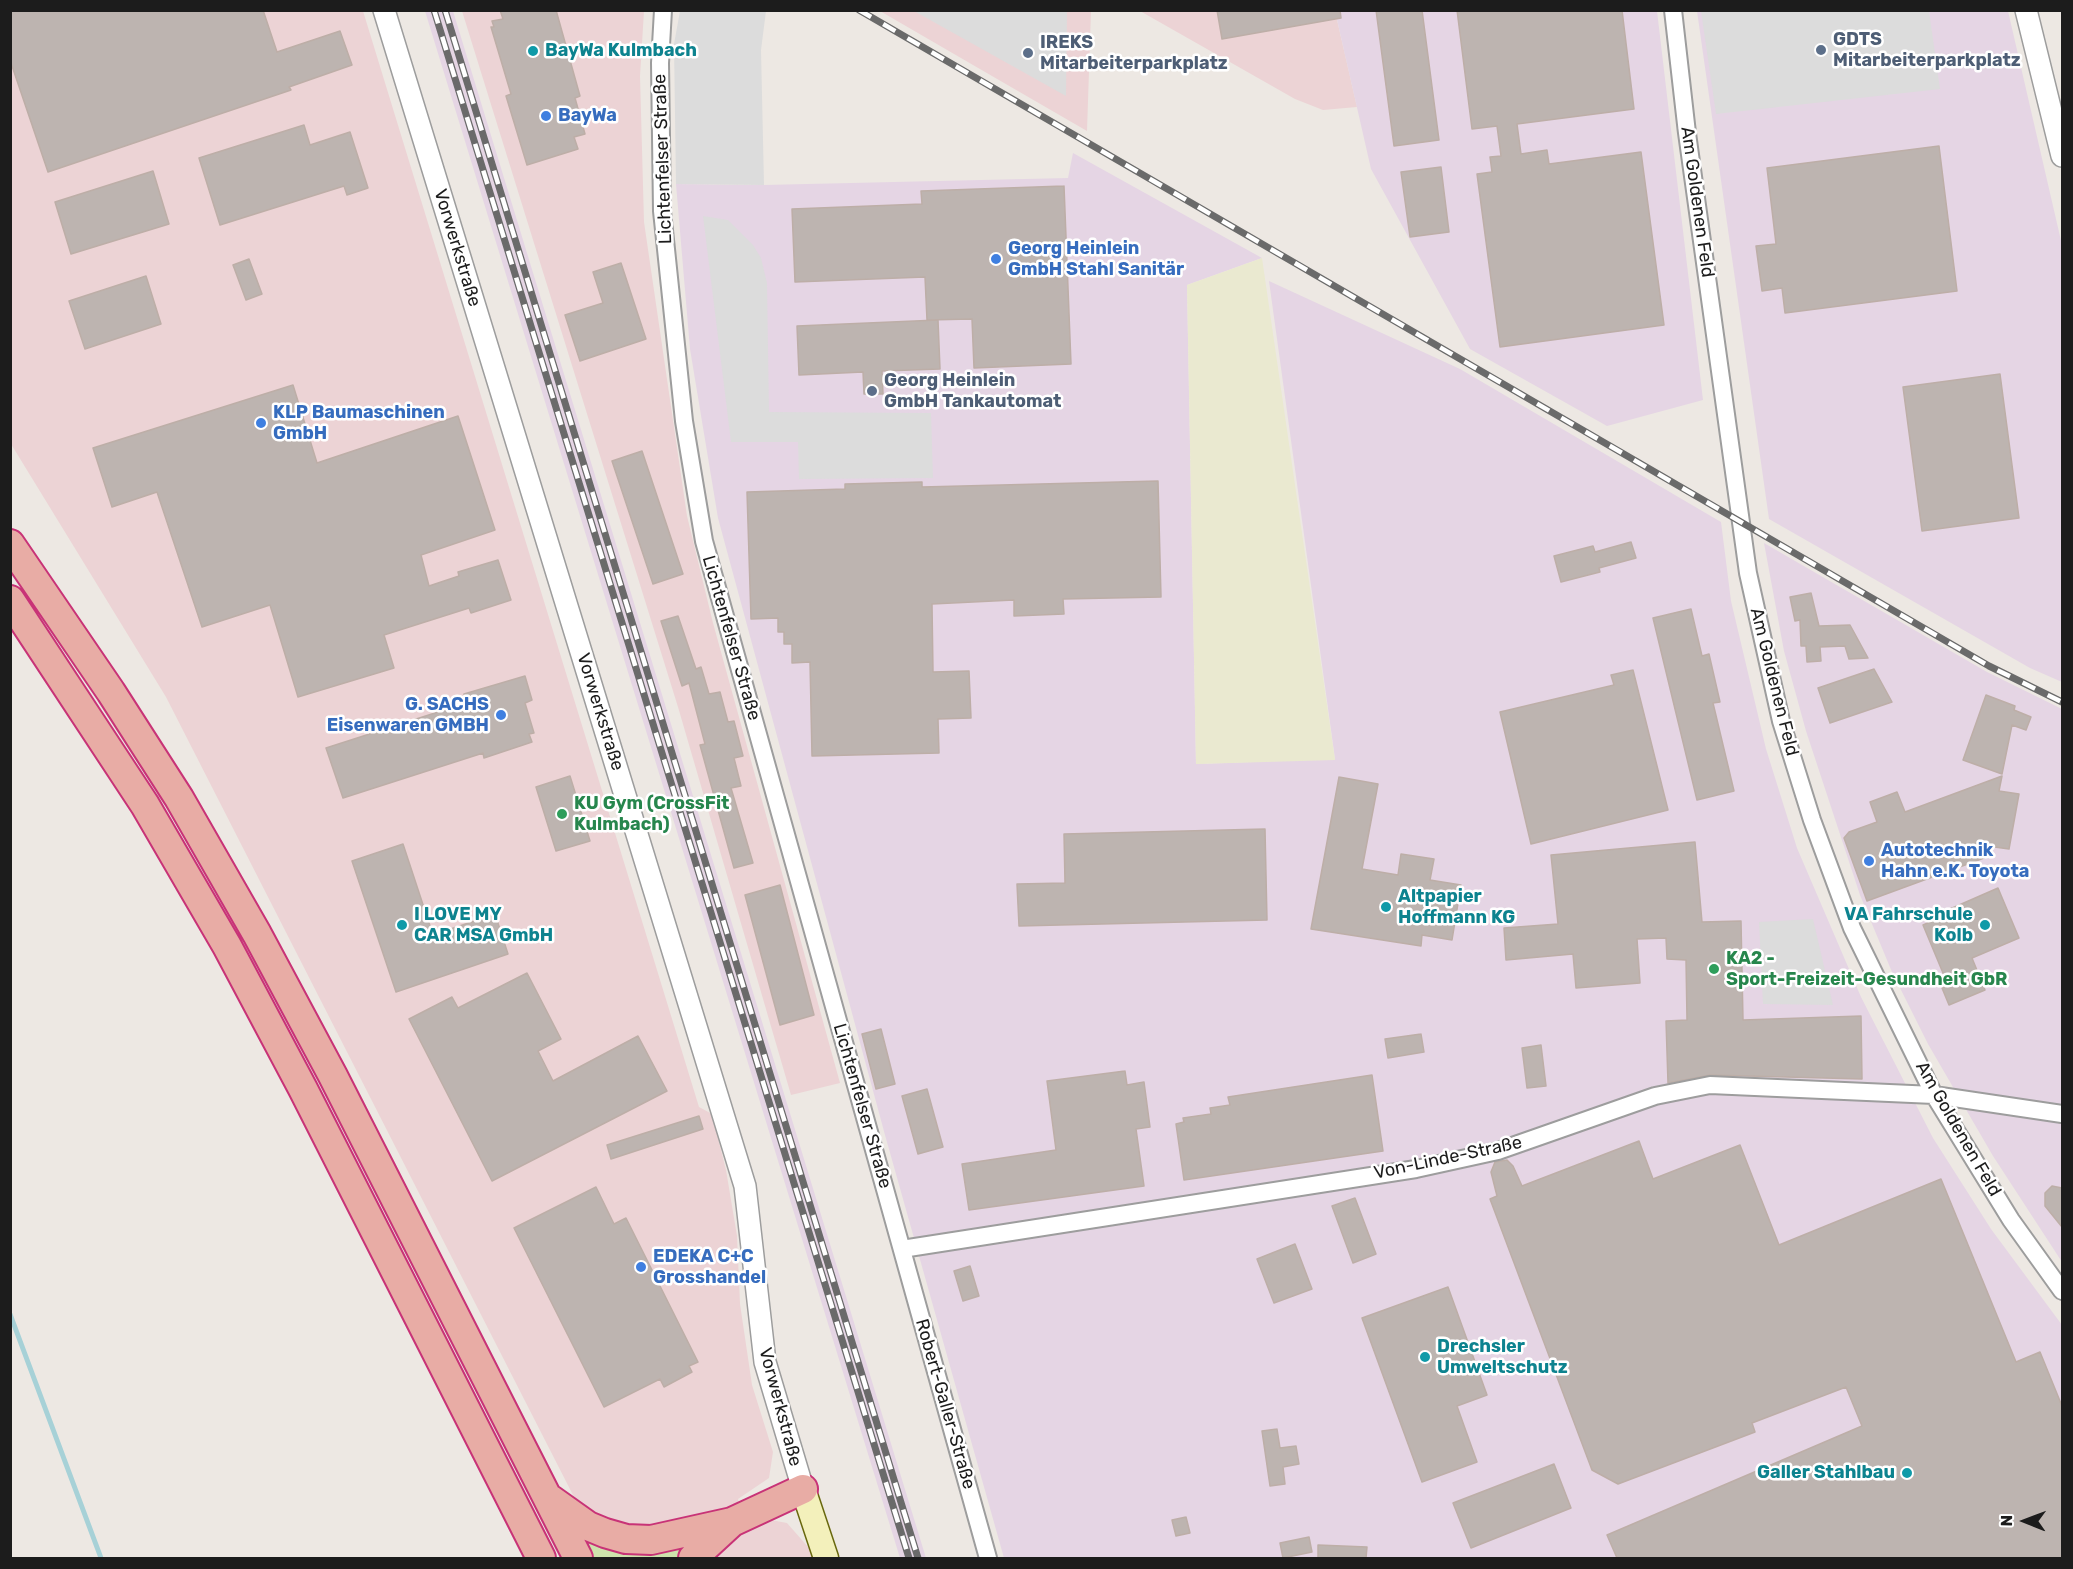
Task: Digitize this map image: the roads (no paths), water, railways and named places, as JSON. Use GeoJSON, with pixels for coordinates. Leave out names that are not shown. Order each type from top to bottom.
{"type":"FeatureCollection","features":[{"type":"Feature","properties":{"kind":"highway"},"geometry":{"type":"LineString","coordinates":[[13,545],[179,798],[257,934],[339,1086],[578,1558]]}},
{"type":"Feature","properties":{"kind":"highway"},"geometry":{"type":"LineString","coordinates":[[10,600],[145,805],[227,946],[303,1089],[541,1558]]}},
{"type":"Feature","properties":{"kind":"highway"},"geometry":{"type":"LineString","coordinates":[[546,1496],[588,1526],[626,1539],[651,1540],[732,1522],[803,1489]]}},
{"type":"Feature","properties":{"kind":"highway"},"geometry":{"type":"LineString","coordinates":[[693,1558],[732,1522]]}},
{"type":"Feature","properties":{"kind":"main road","name":"Vorwerkstraße"},"geometry":{"type":"LineString","coordinates":[[803,1489],[826,1558]]}},
{"type":"Feature","properties":{"kind":"street","name":"Vorwerkstraße"},"geometry":{"type":"LineString","coordinates":[[384,10],[745,1186],[765,1362],[803,1489]]}},
{"type":"Feature","properties":{"kind":"street","name":"Lichtenfelser Straße"},"geometry":{"type":"LineString","coordinates":[[663,10],[660,63],[662,205],[684,421],[704,541],[902,1249]]}},
{"type":"Feature","properties":{"kind":"street","name":"Am Goldenen Feld"},"geometry":{"type":"LineString","coordinates":[[1673,10],[1687,133],[1748,573],[1764,654],[1781,721],[1812,820],[1852,928],[1934,1095],[2011,1220],[2062,1291]]}},
{"type":"Feature","properties":{"kind":"street"},"geometry":{"type":"LineString","coordinates":[[2026,10],[2062,156]]}},
{"type":"Feature","properties":{"kind":"street","name":"Von-Linde-Straße"},"geometry":{"type":"LineString","coordinates":[[902,1249],[1416,1168],[1498,1151],[1655,1096],[1710,1085],[1934,1095],[2062,1114]]}},
{"type":"Feature","properties":{"kind":"street","name":"Robert-Galler-Straße"},"geometry":{"type":"LineString","coordinates":[[902,1249],[988,1558]]}},
{"type":"Feature","properties":{"kind":"waterway"},"geometry":{"type":"LineString","coordinates":[[10,1314],[101,1558]]}},
{"type":"Feature","properties":{"kind":"railway"},"geometry":{"type":"LineString","coordinates":[[434,10],[909,1558]]}},
{"type":"Feature","properties":{"kind":"railway"},"geometry":{"type":"LineString","coordinates":[[445,10],[918,1558]]}},
{"type":"Feature","properties":{"kind":"railway"},"geometry":{"type":"LineString","coordinates":[[859,10],[1989,666],[2062,702]]}},
{"type":"Feature","properties":{"kind":"place","name":"GDTS Mitarbeiterparkplatz"},"geometry":{"type":"Point","coordinates":[1821,50]}},
{"type":"Feature","properties":{"kind":"place","name":"BayWa Kulmbach"},"geometry":{"type":"Point","coordinates":[533,51]}},
{"type":"Feature","properties":{"kind":"place","name":"IREKS Mitarbeiterparkplatz"},"geometry":{"type":"Point","coordinates":[1028,53]}},
{"type":"Feature","properties":{"kind":"place","name":"BayWa"},"geometry":{"type":"Point","coordinates":[546,116]}},
{"type":"Feature","properties":{"kind":"place","name":"Georg Heinlein GmbH Stahl Sanitär"},"geometry":{"type":"Point","coordinates":[996,259]}},
{"type":"Feature","properties":{"kind":"place","name":"Georg Heinlein GmbH Tankautomat"},"geometry":{"type":"Point","coordinates":[872,391]}},
{"type":"Feature","properties":{"kind":"place","name":"KLP Baumaschinen GmbH"},"geometry":{"type":"Point","coordinates":[261,423]}},
{"type":"Feature","properties":{"kind":"place","name":"G. SACHS Eisenwaren GMBH"},"geometry":{"type":"Point","coordinates":[501,715]}},
{"type":"Feature","properties":{"kind":"place","name":"KU Gym (CrossFit Kulmbach)"},"geometry":{"type":"Point","coordinates":[562,814]}},
{"type":"Feature","properties":{"kind":"place","name":"Autotechnik Hahn e.K. Toyota"},"geometry":{"type":"Point","coordinates":[1869,861]}},
{"type":"Feature","properties":{"kind":"place","name":"Altpapier Hoffmann KG"},"geometry":{"type":"Point","coordinates":[1386,907]}},
{"type":"Feature","properties":{"kind":"place","name":"I LOVE MY CAR MSA GmbH"},"geometry":{"type":"Point","coordinates":[402,925]}},
{"type":"Feature","properties":{"kind":"place","name":"VA Fahrschule Kolb"},"geometry":{"type":"Point","coordinates":[1985,925]}},
{"type":"Feature","properties":{"kind":"place","name":"KA2 - Sport-Freizeit-Gesundheit GbR"},"geometry":{"type":"Point","coordinates":[1714,969]}},
{"type":"Feature","properties":{"kind":"place","name":"EDEKA C+C Grosshandel"},"geometry":{"type":"Point","coordinates":[641,1267]}},
{"type":"Feature","properties":{"kind":"place","name":"Drechsler Umweltschutz"},"geometry":{"type":"Point","coordinates":[1425,1357]}},
{"type":"Feature","properties":{"kind":"place","name":"Galler Stahlbau"},"geometry":{"type":"Point","coordinates":[1907,1473]}}]}
